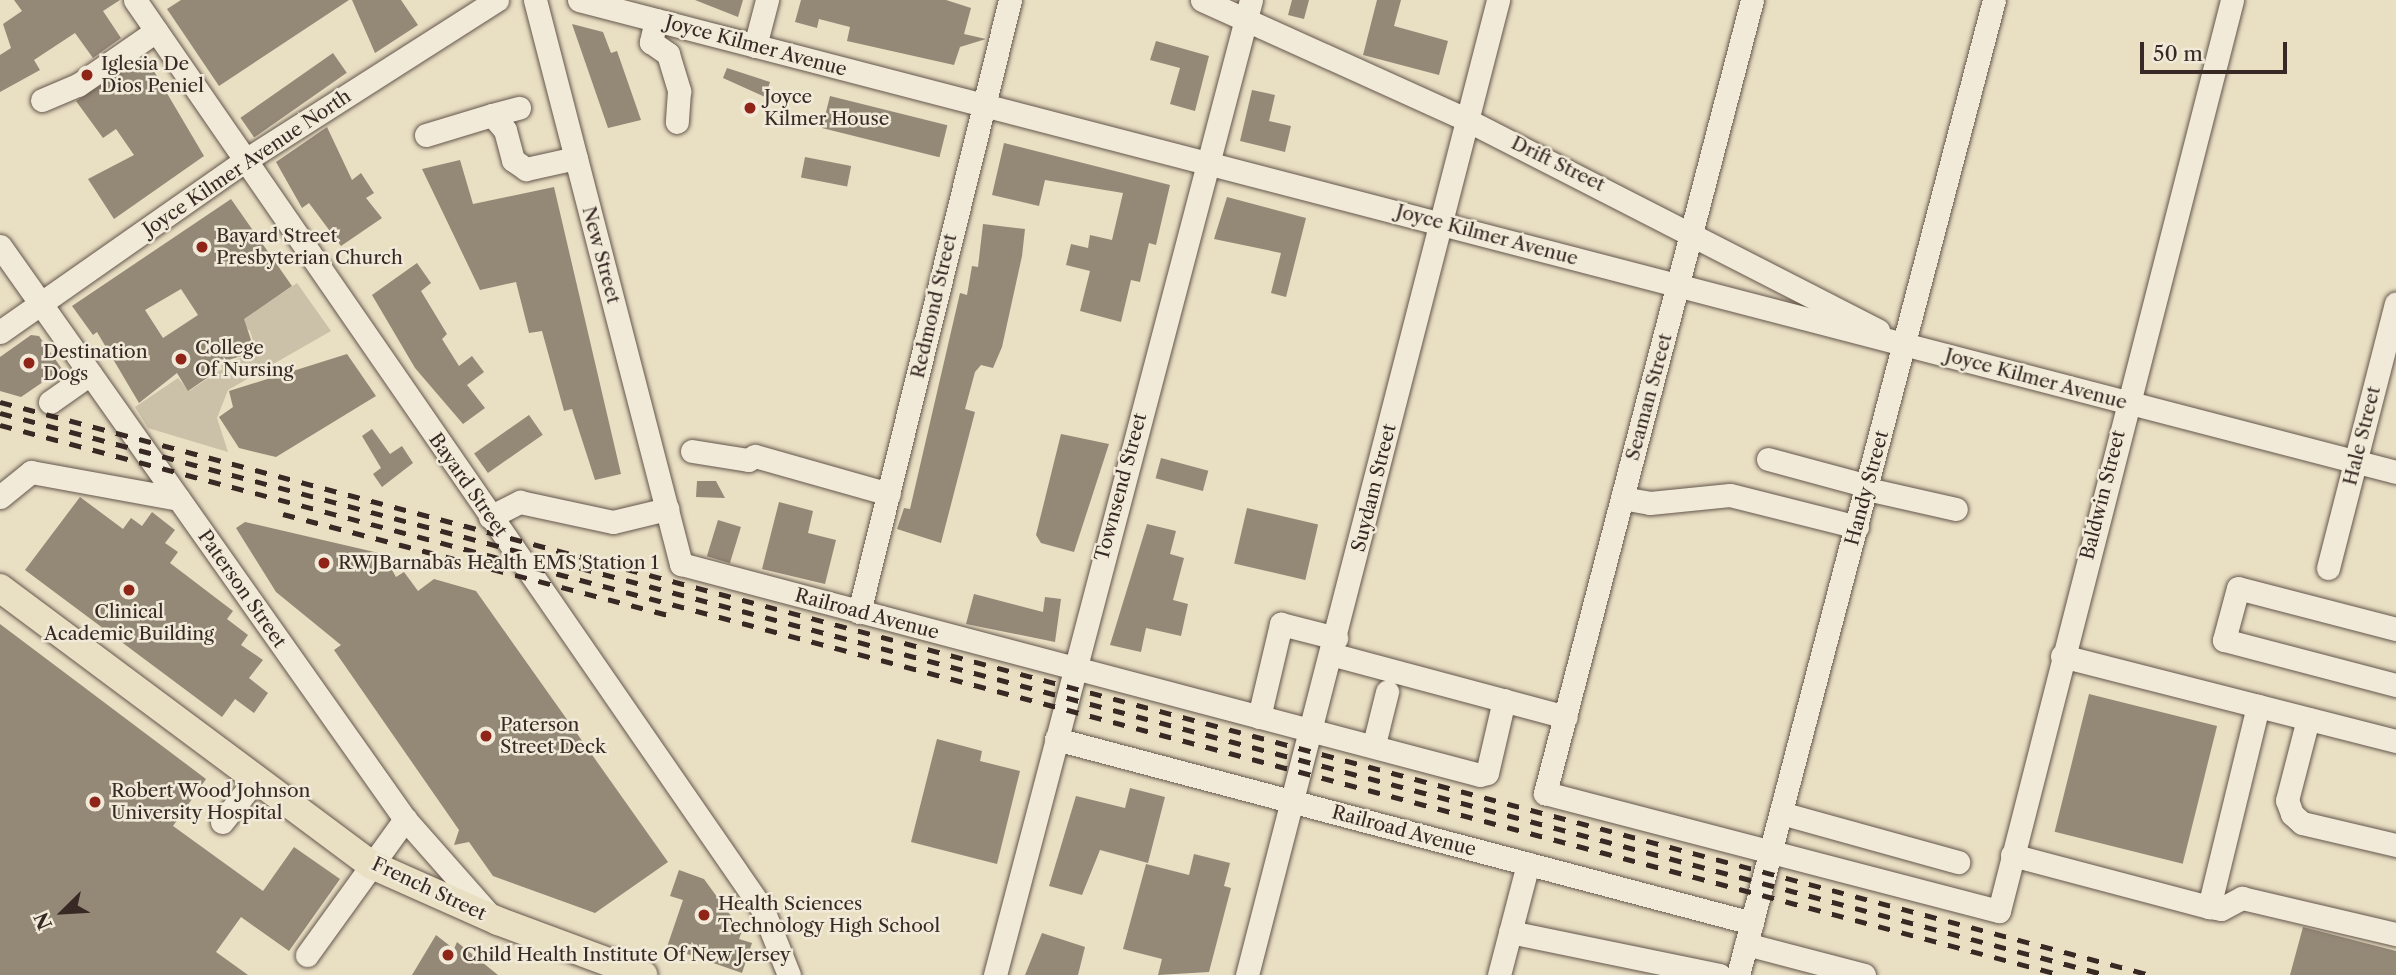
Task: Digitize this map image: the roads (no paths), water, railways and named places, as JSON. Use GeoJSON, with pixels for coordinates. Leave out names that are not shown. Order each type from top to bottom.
{"type":"FeatureCollection","features":[{"type":"Feature","properties":{"kind":"main road","name":"French Street"},"geometry":{"type":"LineString","coordinates":[[0,588],[372,865],[498,921],[640,974]]}},
{"type":"Feature","properties":{"kind":"street","name":"Bayard Street"},"geometry":{"type":"LineString","coordinates":[[135,0],[763,910],[789,975]]}},
{"type":"Feature","properties":{"kind":"street","name":"Joyce Kilmer Avenue North"},"geometry":{"type":"LineString","coordinates":[[0,332],[244,161],[498,0]]}},
{"type":"Feature","properties":{"kind":"street","name":"New Street"},"geometry":{"type":"LineString","coordinates":[[535,0],[667,509]]}},
{"type":"Feature","properties":{"kind":"street","name":"Joyce Kilmer Avenue"},"geometry":{"type":"LineString","coordinates":[[579,0],[982,105],[1207,160],[1441,224],[2396,472]]}},
{"type":"Feature","properties":{"kind":"street"},"geometry":{"type":"LineString","coordinates":[[755,47],[767,0]]}},
{"type":"Feature","properties":{"kind":"street","name":"Redmond Street"},"geometry":{"type":"LineString","coordinates":[[859,612],[1010,0]]}},
{"type":"Feature","properties":{"kind":"street","name":"Drift Street"},"geometry":{"type":"LineString","coordinates":[[1202,0],[1249,10],[1693,230],[1905,345]]}},
{"type":"Feature","properties":{"kind":"street","name":"Suydam Street"},"geometry":{"type":"LineString","coordinates":[[1247,975],[1334,646],[1465,119],[1498,0]]}},
{"type":"Feature","properties":{"kind":"street","name":"Seaman Street"},"geometry":{"type":"LineString","coordinates":[[1752,0],[1545,793],[1771,854]]}},
{"type":"Feature","properties":{"kind":"street","name":"Handy Street"},"geometry":{"type":"LineString","coordinates":[[1738,975],[1994,0]]}},
{"type":"Feature","properties":{"kind":"street","name":"Baldwin Street"},"geometry":{"type":"LineString","coordinates":[[1771,854],[1999,911],[2126,402],[2232,0]]}},
{"type":"Feature","properties":{"kind":"street","name":"Townsend Street"},"geometry":{"type":"LineString","coordinates":[[995,975],[1073,668],[1249,10]]}},
{"type":"Feature","properties":{"kind":"street"},"geometry":{"type":"LineString","coordinates":[[656,20],[651,42],[672,66],[680,91],[677,122]]}},
{"type":"Feature","properties":{"kind":"street"},"geometry":{"type":"LineString","coordinates":[[42,100],[78,85],[156,31]]}},
{"type":"Feature","properties":{"kind":"street"},"geometry":{"type":"LineString","coordinates":[[426,135],[519,108]]}},
{"type":"Feature","properties":{"kind":"street"},"geometry":{"type":"LineString","coordinates":[[492,115],[505,130],[513,160],[526,169],[576,158]]}},
{"type":"Feature","properties":{"kind":"street","name":"Paterson Street"},"geometry":{"type":"LineString","coordinates":[[0,246],[405,819],[498,921]]}},
{"type":"Feature","properties":{"kind":"street","name":"Hale Street"},"geometry":{"type":"LineString","coordinates":[[2328,568],[2396,304]]}},
{"type":"Feature","properties":{"kind":"street"},"geometry":{"type":"LineString","coordinates":[[50,402],[90,374]]}},
{"type":"Feature","properties":{"kind":"street"},"geometry":{"type":"LineString","coordinates":[[692,451],[748,460],[755,456],[889,494]]}},
{"type":"Feature","properties":{"kind":"street"},"geometry":{"type":"LineString","coordinates":[[1768,459],[1867,488],[1956,509]]}},
{"type":"Feature","properties":{"kind":"street"},"geometry":{"type":"LineString","coordinates":[[0,497],[22,474],[179,499]]}},
{"type":"Feature","properties":{"kind":"street"},"geometry":{"type":"LineString","coordinates":[[1622,498],[1650,503],[1730,495],[1857,527]]}},
{"type":"Feature","properties":{"kind":"street"},"geometry":{"type":"LineString","coordinates":[[490,517],[531,501],[613,522],[667,509]]}},
{"type":"Feature","properties":{"kind":"street","name":"Railroad Avenue"},"geometry":{"type":"LineString","coordinates":[[667,509],[681,564],[1259,717],[1487,773],[1504,700]]}},
{"type":"Feature","properties":{"kind":"street"},"geometry":{"type":"LineString","coordinates":[[2396,629],[2238,587],[2224,640],[2396,685]]}},
{"type":"Feature","properties":{"kind":"street"},"geometry":{"type":"LineString","coordinates":[[1259,717],[1281,624],[1334,646],[1566,717]]}},
{"type":"Feature","properties":{"kind":"street"},"geometry":{"type":"LineString","coordinates":[[2062,656],[2396,741]]}},
{"type":"Feature","properties":{"kind":"street"},"geometry":{"type":"LineString","coordinates":[[1374,744],[1387,692]]}},
{"type":"Feature","properties":{"kind":"street"},"geometry":{"type":"LineString","coordinates":[[2209,907],[2258,706]]}},
{"type":"Feature","properties":{"kind":"street"},"geometry":{"type":"LineString","coordinates":[[2308,719],[2287,800],[2292,814],[2302,823],[2396,845]]}},
{"type":"Feature","properties":{"kind":"street","name":"Railroad Avenue"},"geometry":{"type":"LineString","coordinates":[[1056,739],[1528,864],[1749,933],[1864,975]]}},
{"type":"Feature","properties":{"kind":"street"},"geometry":{"type":"LineString","coordinates":[[222,822],[256,779]]}},
{"type":"Feature","properties":{"kind":"street"},"geometry":{"type":"LineString","coordinates":[[1782,813],[1958,862]]}},
{"type":"Feature","properties":{"kind":"street"},"geometry":{"type":"LineString","coordinates":[[307,955],[405,819]]}},
{"type":"Feature","properties":{"kind":"street"},"geometry":{"type":"LineString","coordinates":[[2012,855],[2209,907],[2221,909],[2242,898],[2396,934]]}},
{"type":"Feature","properties":{"kind":"street"},"geometry":{"type":"LineString","coordinates":[[1499,975],[1528,864]]}},
{"type":"Feature","properties":{"kind":"street"},"geometry":{"type":"LineString","coordinates":[[1510,932],[1720,975]]}},
{"type":"Feature","properties":{"kind":"railway"},"geometry":{"type":"LineString","coordinates":[[0,402],[2150,975]]}},
{"type":"Feature","properties":{"kind":"railway"},"geometry":{"type":"LineString","coordinates":[[0,413],[2106,975]]}},
{"type":"Feature","properties":{"kind":"railway"},"geometry":{"type":"LineString","coordinates":[[0,425],[2061,975]]}},
{"type":"Feature","properties":{"kind":"railway"},"geometry":{"type":"LineString","coordinates":[[283,514],[672,616]]}},
{"type":"Feature","properties":{"kind":"place","name":"Iglesia De Dios Peniel"},"geometry":{"type":"Point","coordinates":[87,75]}},
{"type":"Feature","properties":{"kind":"place","name":"Joyce Kilmer House"},"geometry":{"type":"Point","coordinates":[750,108]}},
{"type":"Feature","properties":{"kind":"place","name":"Bayard Street Presbyterian Church"},"geometry":{"type":"Point","coordinates":[202,247]}},
{"type":"Feature","properties":{"kind":"place","name":"College Of Nursing"},"geometry":{"type":"Point","coordinates":[181,359]}},
{"type":"Feature","properties":{"kind":"place","name":"Destination Dogs"},"geometry":{"type":"Point","coordinates":[29,363]}},
{"type":"Feature","properties":{"kind":"place","name":"RWJBarnabas Health EMS Station 1"},"geometry":{"type":"Point","coordinates":[324,563]}},
{"type":"Feature","properties":{"kind":"place","name":"Clinical Academic Building"},"geometry":{"type":"Point","coordinates":[129,590]}},
{"type":"Feature","properties":{"kind":"place","name":"Paterson Street Deck"},"geometry":{"type":"Point","coordinates":[486,736]}},
{"type":"Feature","properties":{"kind":"place","name":"Robert Wood Johnson University Hospital"},"geometry":{"type":"Point","coordinates":[95,802]}},
{"type":"Feature","properties":{"kind":"place","name":"Health Sciences Technology High School"},"geometry":{"type":"Point","coordinates":[704,915]}},
{"type":"Feature","properties":{"kind":"place","name":"Child Health Institute Of New Jersey"},"geometry":{"type":"Point","coordinates":[448,955]}}]}
